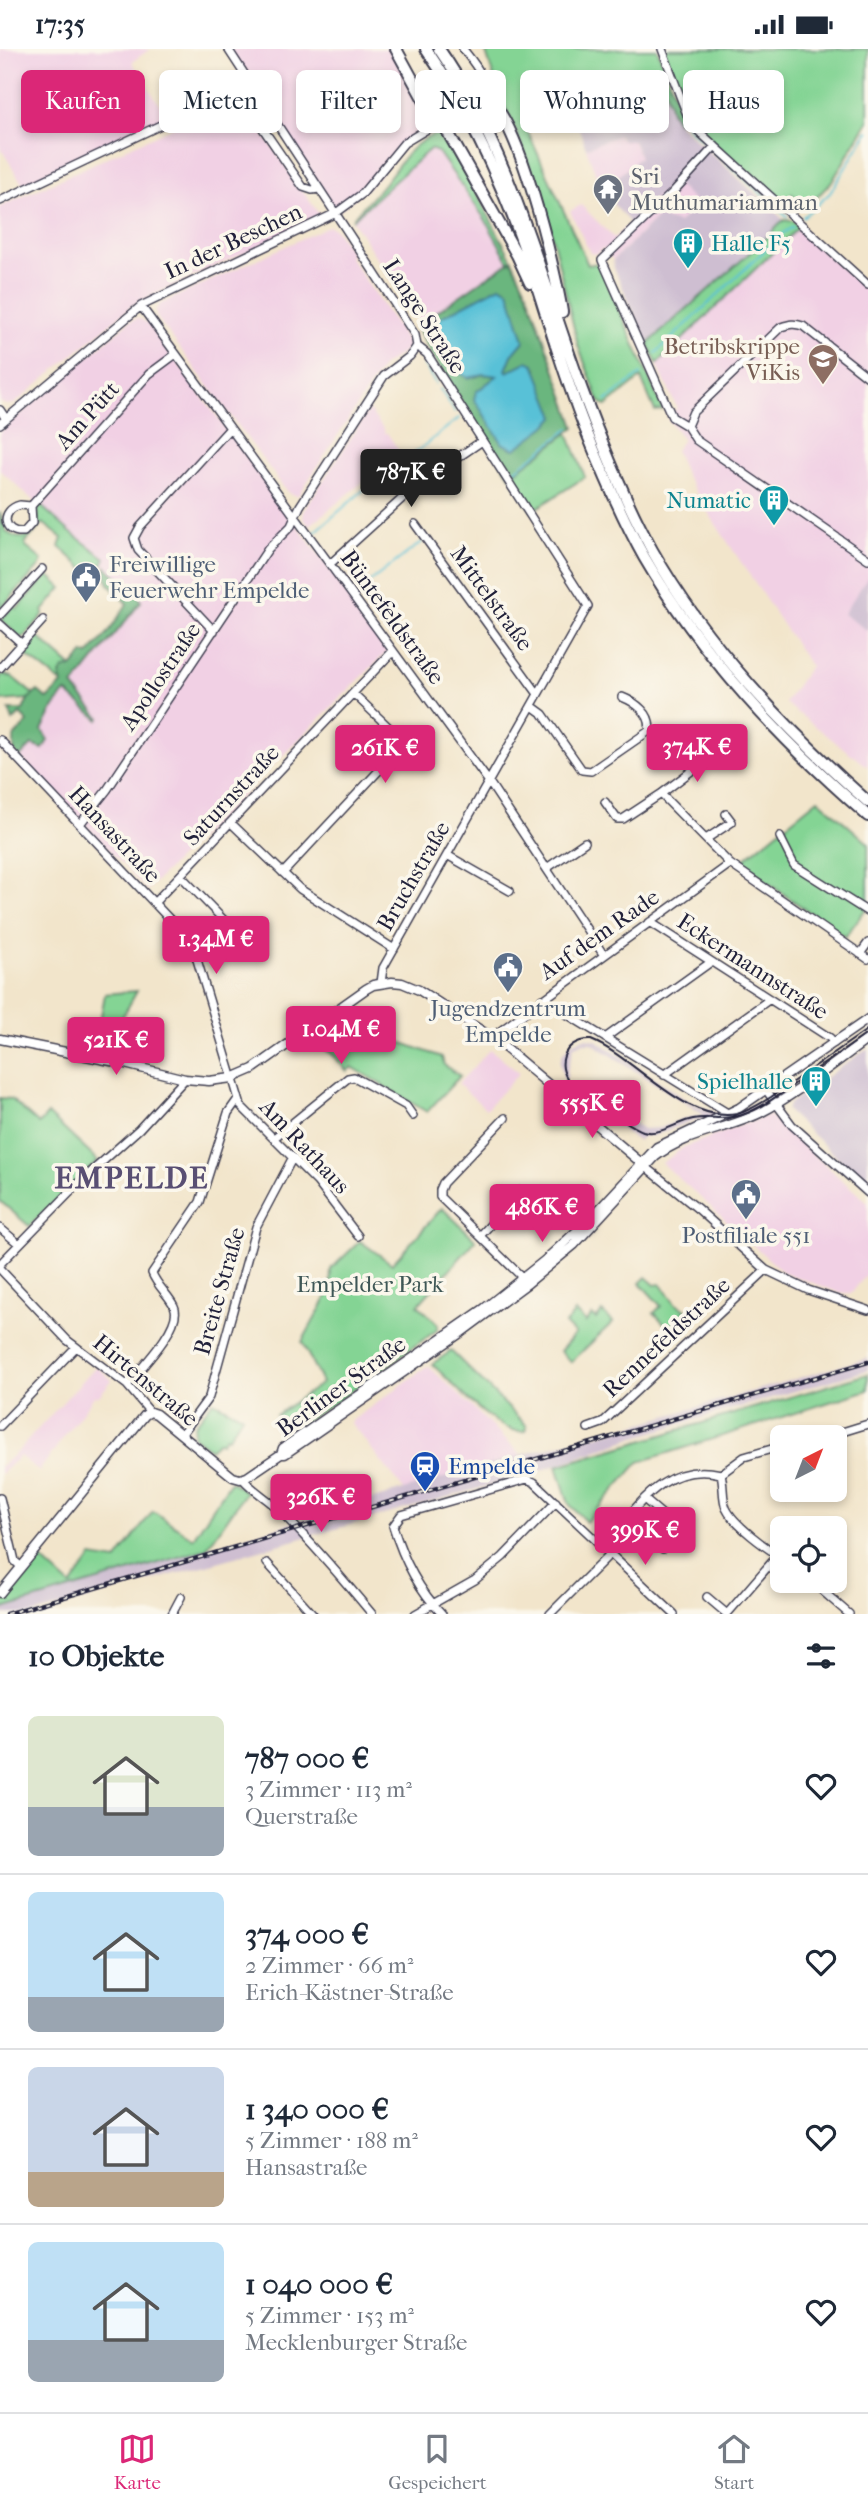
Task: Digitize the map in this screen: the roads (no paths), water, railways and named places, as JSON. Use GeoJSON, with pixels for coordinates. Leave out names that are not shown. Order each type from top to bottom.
{"type":"FeatureCollection","features":[{"type":"Feature","properties":{"kind":"highway"},"geometry":{"type":"LineString","coordinates":[[396,49],[415,77]]}},
{"type":"Feature","properties":{"kind":"highway"},"geometry":{"type":"LineString","coordinates":[[426,49],[455,95],[488,158],[526,253],[586,431],[613,498],[644,557],[676,607],[747,698],[788,741],[868,816]]}},
{"type":"Feature","properties":{"kind":"highway"},"geometry":{"type":"LineString","coordinates":[[439,49],[466,90],[504,167],[524,218],[581,389],[632,510],[652,550],[685,602],[729,662],[795,734],[868,802]]}},
{"type":"Feature","properties":{"kind":"highway"},"geometry":{"type":"LineString","coordinates":[[506,124],[534,195],[559,292],[568,346]]}},
{"type":"Feature","properties":{"kind":"highway"},"geometry":{"type":"LineString","coordinates":[[451,133],[517,255],[549,325]]}},
{"type":"Feature","properties":{"kind":"street","name":"Lange Straße"},"geometry":{"type":"LineString","coordinates":[[228,49],[415,335],[417,346],[427,354],[588,606]]}},
{"type":"Feature","properties":{"kind":"street"},"geometry":{"type":"LineString","coordinates":[[463,49],[477,70]]}},
{"type":"Feature","properties":{"kind":"street"},"geometry":{"type":"LineString","coordinates":[[662,49],[691,121],[868,285]]}},
{"type":"Feature","properties":{"kind":"street"},"geometry":{"type":"LineString","coordinates":[[0,201],[222,96],[233,95],[244,101],[303,187],[319,189]]}},
{"type":"Feature","properties":{"kind":"street","name":"In der Beschen"},"geometry":{"type":"LineString","coordinates":[[3,421],[141,306],[336,213],[362,194],[404,143],[420,133]]}},
{"type":"Feature","properties":{"kind":"street"},"geometry":{"type":"LineString","coordinates":[[715,146],[672,193],[602,260],[672,417],[687,426],[696,440],[868,559]]}},
{"type":"Feature","properties":{"kind":"street","name":"Büntefeldstraße"},"geometry":{"type":"LineString","coordinates":[[141,306],[489,782],[603,954]]}},
{"type":"Feature","properties":{"kind":"street"},"geometry":{"type":"LineString","coordinates":[[687,426],[687,420],[694,412],[781,327],[788,324],[803,326],[868,377]]}},
{"type":"Feature","properties":{"kind":"street","name":"Apollostraße"},"geometry":{"type":"LineString","coordinates":[[80,824],[107,790],[268,549],[291,526],[384,376],[410,356],[417,346]]}},
{"type":"Feature","properties":{"kind":"street","name":"Am Pütt"},"geometry":{"type":"LineString","coordinates":[[31,506],[12,507],[6,515],[6,523],[11,530],[17,532],[29,529],[32,523],[31,506],[149,374],[176,354]]}},
{"type":"Feature","properties":{"kind":"street"},"geometry":{"type":"LineString","coordinates":[[0,410],[3,421]]}},
{"type":"Feature","properties":{"kind":"street"},"geometry":{"type":"LineString","coordinates":[[214,631],[138,550],[134,538],[140,527],[230,428]]}},
{"type":"Feature","properties":{"kind":"street"},"geometry":{"type":"LineString","coordinates":[[330,564],[416,486],[482,441]]}},
{"type":"Feature","properties":{"kind":"street","name":"Mittelstraße"},"geometry":{"type":"LineString","coordinates":[[415,524],[538,694]]}},
{"type":"Feature","properties":{"kind":"street"},"geometry":{"type":"LineString","coordinates":[[0,615],[42,569]]}},
{"type":"Feature","properties":{"kind":"street","name":"Bruchstraße"},"geometry":{"type":"LineString","coordinates":[[381,983],[383,968],[588,606]]}},
{"type":"Feature","properties":{"kind":"street"},"geometry":{"type":"LineString","coordinates":[[0,668],[43,620]]}},
{"type":"Feature","properties":{"kind":"street"},"geometry":{"type":"LineString","coordinates":[[0,624],[22,644]]}},
{"type":"Feature","properties":{"kind":"street","name":"Saturnstraße"},"geometry":{"type":"LineString","coordinates":[[153,903],[393,651]]}},
{"type":"Feature","properties":{"kind":"street"},"geometry":{"type":"LineString","coordinates":[[283,873],[401,747],[400,738],[354,694]]}},
{"type":"Feature","properties":{"kind":"street"},"geometry":{"type":"LineString","coordinates":[[532,706],[543,714],[582,770],[591,771],[649,731],[649,719],[634,702],[622,697]]}},
{"type":"Feature","properties":{"kind":"street","name":"Hansastraße"},"geometry":{"type":"LineString","coordinates":[[0,740],[191,943],[232,1078]]}},
{"type":"Feature","properties":{"kind":"street"},"geometry":{"type":"LineString","coordinates":[[605,801],[617,819],[624,819],[694,769],[692,766]]}},
{"type":"Feature","properties":{"kind":"street"},"geometry":{"type":"LineString","coordinates":[[661,794],[730,863],[868,959]]}},
{"type":"Feature","properties":{"kind":"street"},"geometry":{"type":"LineString","coordinates":[[706,839],[732,822],[726,814]]}},
{"type":"Feature","properties":{"kind":"street"},"geometry":{"type":"LineString","coordinates":[[231,823],[300,889],[394,949]]}},
{"type":"Feature","properties":{"kind":"street"},"geometry":{"type":"LineString","coordinates":[[780,837],[794,865],[868,912]]}},
{"type":"Feature","properties":{"kind":"street"},"geometry":{"type":"LineString","coordinates":[[547,868],[585,842]]}},
{"type":"Feature","properties":{"kind":"street"},"geometry":{"type":"LineString","coordinates":[[447,855],[510,891]]}},
{"type":"Feature","properties":{"kind":"street","name":"Auf dem Rade"},"geometry":{"type":"LineString","coordinates":[[492,1037],[730,863]]}},
{"type":"Feature","properties":{"kind":"street"},"geometry":{"type":"LineString","coordinates":[[181,876],[246,943]]}},
{"type":"Feature","properties":{"kind":"street","name":"Eckermannstraße"},"geometry":{"type":"LineString","coordinates":[[650,922],[831,1038],[834,1043]]}},
{"type":"Feature","properties":{"kind":"street"},"geometry":{"type":"LineString","coordinates":[[860,954],[868,943]]}},
{"type":"Feature","properties":{"kind":"street"},"geometry":{"type":"LineString","coordinates":[[604,1038],[711,962]]}},
{"type":"Feature","properties":{"kind":"street"},"geometry":{"type":"LineString","coordinates":[[0,1039],[186,1079],[209,1081],[232,1078],[253,1069],[366,989],[392,982],[410,986],[492,1037],[698,1209],[766,1270],[808,1290],[868,1310]]}},
{"type":"Feature","properties":{"kind":"street"},"geometry":{"type":"LineString","coordinates":[[542,999],[729,1114]]}},
{"type":"Feature","properties":{"kind":"street"},"geometry":{"type":"LineString","coordinates":[[664,1075],[770,999]]}},
{"type":"Feature","properties":{"kind":"street","name":"Berliner Straße"},"geometry":{"type":"LineString","coordinates":[[243,1479],[285,1454],[459,1334],[574,1245],[654,1150],[667,1141],[729,1114],[868,1019]]}},
{"type":"Feature","properties":{"kind":"street","name":"Berliner Straße"},"geometry":{"type":"LineString","coordinates":[[644,1165],[671,1146],[749,1117],[775,1104],[868,1039]]}},
{"type":"Feature","properties":{"kind":"street"},"geometry":{"type":"LineString","coordinates":[[274,1138],[348,1078],[354,1077],[406,1106],[413,1116]]}},
{"type":"Feature","properties":{"kind":"street","name":"Am Rathaus"},"geometry":{"type":"LineString","coordinates":[[232,1078],[241,1106],[317,1182],[358,1236]]}},
{"type":"Feature","properties":{"kind":"street"},"geometry":{"type":"LineString","coordinates":[[0,1267],[82,1180],[139,1129],[186,1079]]}},
{"type":"Feature","properties":{"kind":"street"},"geometry":{"type":"LineString","coordinates":[[766,1090],[792,1125],[868,1193]]}},
{"type":"Feature","properties":{"kind":"street"},"geometry":{"type":"LineString","coordinates":[[127,1385],[163,1341],[176,1320],[175,1307],[156,1284],[152,1273],[200,1202],[228,1112],[238,1099]]}},
{"type":"Feature","properties":{"kind":"street"},"geometry":{"type":"LineString","coordinates":[[505,1118],[461,1163],[440,1190],[440,1197],[526,1280]]}},
{"type":"Feature","properties":{"kind":"street","name":"Breite Straße"},"geometry":{"type":"LineString","coordinates":[[182,1434],[212,1390],[256,1227],[293,1157]]}},
{"type":"Feature","properties":{"kind":"street"},"geometry":{"type":"LineString","coordinates":[[480,1236],[522,1190]]}},
{"type":"Feature","properties":{"kind":"street"},"geometry":{"type":"LineString","coordinates":[[0,1228],[19,1244]]}},
{"type":"Feature","properties":{"kind":"street","name":"Hirtenstraße"},"geometry":{"type":"LineString","coordinates":[[0,1267],[76,1347],[127,1385],[150,1412],[182,1434],[233,1477],[243,1479]]}},
{"type":"Feature","properties":{"kind":"street","name":"Rennefeldstraße"},"geometry":{"type":"LineString","coordinates":[[588,1428],[602,1423],[766,1270]]}},
{"type":"Feature","properties":{"kind":"street"},"geometry":{"type":"LineString","coordinates":[[0,1426],[76,1347]]}},
{"type":"Feature","properties":{"kind":"street"},"geometry":{"type":"LineString","coordinates":[[0,1593],[143,1417],[150,1412]]}},
{"type":"Feature","properties":{"kind":"street"},"geometry":{"type":"LineString","coordinates":[[847,1430],[868,1424]]}},
{"type":"Feature","properties":{"kind":"street"},"geometry":{"type":"LineString","coordinates":[[603,1547],[644,1499],[665,1480],[701,1470],[721,1474],[744,1457],[770,1449]]}},
{"type":"Feature","properties":{"kind":"street"},"geometry":{"type":"LineString","coordinates":[[721,1474],[723,1499],[729,1514],[770,1548]]}},
{"type":"Feature","properties":{"kind":"street"},"geometry":{"type":"LineString","coordinates":[[243,1479],[295,1526],[372,1614]]}},
{"type":"Feature","properties":{"kind":"street"},"geometry":{"type":"LineString","coordinates":[[442,1614],[415,1578],[393,1525],[401,1515],[527,1479],[556,1502],[674,1614]]}},
{"type":"Feature","properties":{"kind":"street"},"geometry":{"type":"LineString","coordinates":[[0,1497],[15,1561],[21,1567]]}},
{"type":"Feature","properties":{"kind":"street"},"geometry":{"type":"LineString","coordinates":[[644,1499],[680,1529],[663,1549]]}},
{"type":"Feature","properties":{"kind":"street"},"geometry":{"type":"LineString","coordinates":[[415,1614],[475,1580],[503,1557],[556,1502]]}},
{"type":"Feature","properties":{"kind":"street"},"geometry":{"type":"LineString","coordinates":[[550,1614],[610,1553]]}},
{"type":"Feature","properties":{"kind":"street"},"geometry":{"type":"LineString","coordinates":[[267,1563],[313,1614]]}},
{"type":"Feature","properties":{"kind":"street"},"geometry":{"type":"LineString","coordinates":[[708,1597],[727,1614],[770,1567]]}},
{"type":"Feature","properties":{"kind":"street"},"geometry":{"type":"LineString","coordinates":[[825,1593],[849,1614]]}},
{"type":"Feature","properties":{"kind":"street"},"geometry":{"type":"LineString","coordinates":[[172,1614],[181,1597]]}},
{"type":"Feature","properties":{"kind":"water"},"geometry":{"type":"Polygon","coordinates":[[[500,286],[509,291],[524,341],[512,355],[506,370],[507,372],[528,361],[534,364],[555,417],[515,449],[503,444],[474,399],[476,392],[497,376],[483,374],[468,378],[461,374],[443,351],[437,333],[437,324],[441,317],[500,286]]]}},
{"type":"Feature","properties":{"kind":"waterway"},"geometry":{"type":"LineString","coordinates":[[803,217],[830,193],[868,131]]}},
{"type":"Feature","properties":{"kind":"waterway"},"geometry":{"type":"LineString","coordinates":[[694,133],[710,147]]}},
{"type":"Feature","properties":{"kind":"waterway"},"geometry":{"type":"LineString","coordinates":[[715,152],[787,217]]}},
{"type":"Feature","properties":{"kind":"waterway"},"geometry":{"type":"LineString","coordinates":[[656,353],[783,233],[793,227]]}},
{"type":"Feature","properties":{"kind":"waterway"},"geometry":{"type":"LineString","coordinates":[[424,365],[436,384]]}},
{"type":"Feature","properties":{"kind":"waterway"},"geometry":{"type":"LineString","coordinates":[[606,401],[641,374]]}},
{"type":"Feature","properties":{"kind":"waterway"},"geometry":{"type":"LineString","coordinates":[[440,389],[455,412]]}},
{"type":"Feature","properties":{"kind":"waterway"},"geometry":{"type":"LineString","coordinates":[[314,533],[397,461],[406,460],[459,418]]}},
{"type":"Feature","properties":{"kind":"waterway"},"geometry":{"type":"LineString","coordinates":[[514,471],[570,428]]}},
{"type":"Feature","properties":{"kind":"waterway"},"geometry":{"type":"LineString","coordinates":[[359,590],[422,542]]}},
{"type":"Feature","properties":{"kind":"tram line"},"geometry":{"type":"LineString","coordinates":[[868,1029],[771,1097],[737,1114],[718,1114],[680,1100],[591,1040],[573,1044],[564,1056],[563,1064],[564,1072],[575,1086],[627,1123],[643,1131],[654,1132],[695,1119],[729,1118],[749,1112],[764,1105],[868,1033]]}},
{"type":"Feature","properties":{"kind":"railway"},"geometry":{"type":"LineString","coordinates":[[6,1614],[868,1362]]}},
{"type":"Feature","properties":{"kind":"place","name":"Sri Muthumariamman"},"geometry":{"type":"Point","coordinates":[608,216]}},
{"type":"Feature","properties":{"kind":"place","name":"Halle F5"},"geometry":{"type":"Point","coordinates":[688,270]}},
{"type":"Feature","properties":{"kind":"place","name":"Betribskrippe ViKis"},"geometry":{"type":"Point","coordinates":[823,386]}},
{"type":"Feature","properties":{"kind":"place","name":"Numatic"},"geometry":{"type":"Point","coordinates":[774,527]}},
{"type":"Feature","properties":{"kind":"place","name":"Freiwillige Feuerwehr Empelde"},"geometry":{"type":"Point","coordinates":[86,604]}},
{"type":"Feature","properties":{"kind":"place","name":"Jugendzentrum Empelde"},"geometry":{"type":"Point","coordinates":[508,994]}},
{"type":"Feature","properties":{"kind":"place","name":"Spielhalle"},"geometry":{"type":"Point","coordinates":[816,1108]}},
{"type":"Feature","properties":{"kind":"place","name":"Postfiliale 551"},"geometry":{"type":"Point","coordinates":[746,1221]}},
{"type":"Feature","properties":{"kind":"place","name":"Empelde"},"geometry":{"type":"Point","coordinates":[425,1493]}},
{"type":"Feature","properties":{"kind":"district","name":"EMPELDE"},"geometry":{"type":"Point","coordinates":[132,1178]}},
{"type":"Feature","properties":{"kind":"park label","name":"Empelder Park"},"geometry":{"type":"Point","coordinates":[370,1284]}}]}
